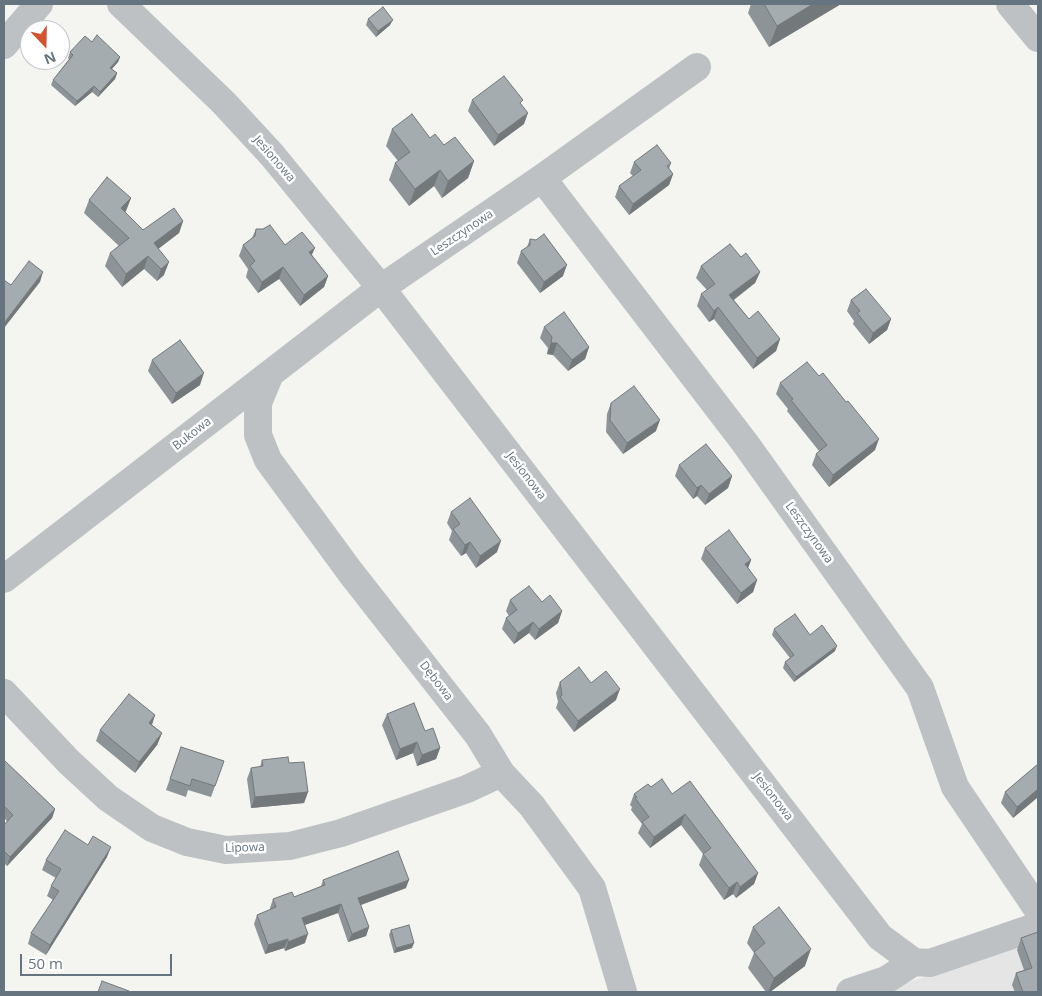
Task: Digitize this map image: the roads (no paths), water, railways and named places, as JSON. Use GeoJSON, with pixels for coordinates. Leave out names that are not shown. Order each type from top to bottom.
{"type":"FeatureCollection","features":[{"type":"Feature","properties":{"kind":"street"},"geometry":{"type":"LineString","coordinates":[[4,45],[39,4]]}},
{"type":"Feature","properties":{"kind":"street","name":"Jesionowa"},"geometry":{"type":"LineString","coordinates":[[121,4],[224,102],[272,155],[381,288],[880,937],[914,962]]}},
{"type":"Feature","properties":{"kind":"street"},"geometry":{"type":"LineString","coordinates":[[1010,4],[1038,38]]}},
{"type":"Feature","properties":{"kind":"street","name":"Leszczynowa"},"geometry":{"type":"LineString","coordinates":[[381,288],[542,178],[697,67]]}},
{"type":"Feature","properties":{"kind":"street","name":"Leszczynowa"},"geometry":{"type":"LineString","coordinates":[[542,178],[745,443],[920,688],[955,787],[1038,910]]}},
{"type":"Feature","properties":{"kind":"street","name":"Bukowa"},"geometry":{"type":"LineString","coordinates":[[4,580],[381,288]]}},
{"type":"Feature","properties":{"kind":"street","name":"Dębowa"},"geometry":{"type":"LineString","coordinates":[[270,374],[258,403],[258,435],[268,460],[351,573],[478,735],[501,774],[532,806],[592,888],[623,992]]}},
{"type":"Feature","properties":{"kind":"street","name":"Lipowa"},"geometry":{"type":"LineString","coordinates":[[4,693],[70,762],[108,798],[152,828],[186,842],[226,850],[290,846],[341,833],[467,789],[501,774]]}},
{"type":"Feature","properties":{"kind":"street"},"geometry":{"type":"LineString","coordinates":[[850,992],[886,980],[914,962],[930,963],[1038,926]]}}]}
